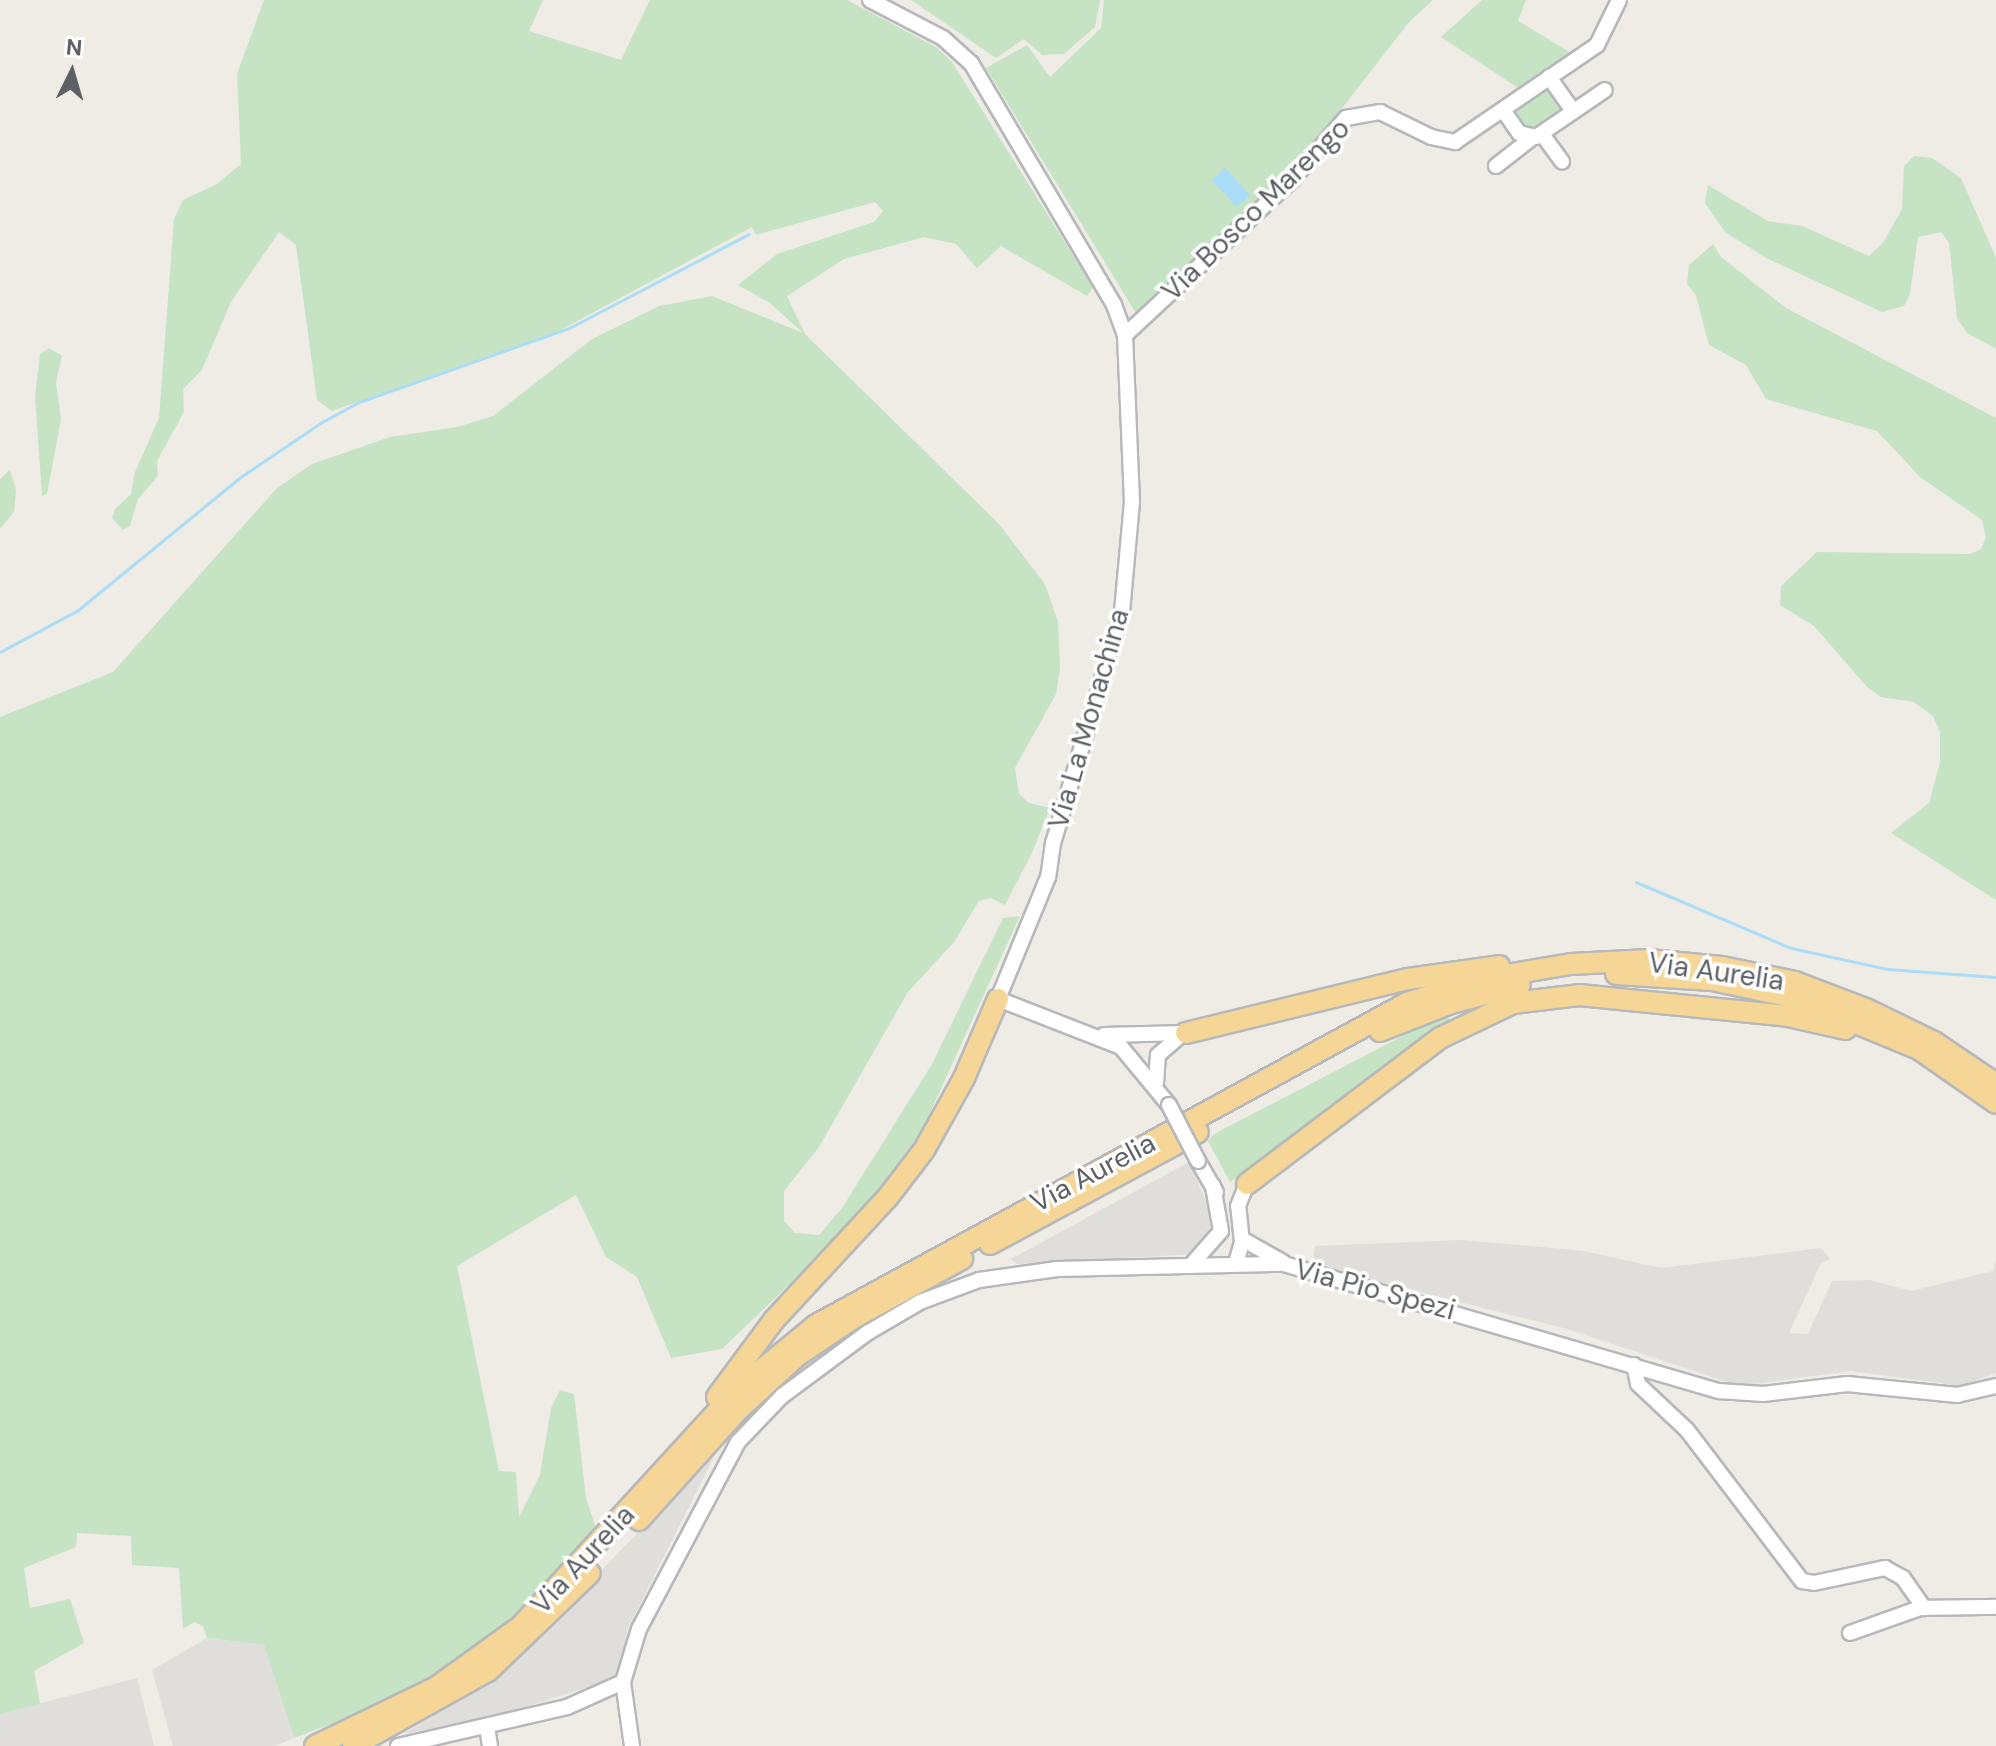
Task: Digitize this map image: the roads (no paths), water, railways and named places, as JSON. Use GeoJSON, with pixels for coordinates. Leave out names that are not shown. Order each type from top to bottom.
{"type":"FeatureCollection","features":[{"type":"Feature","properties":{"kind":"highway","name":"Via Aurelia"},"geometry":{"type":"LineString","coordinates":[[315,1746],[435,1688],[511,1634],[773,1358],[873,1290],[1395,1009],[1488,978],[1571,964],[1673,962],[1795,982],[1914,1031],[1996,1084]]}},
{"type":"Feature","properties":{"kind":"highway"},"geometry":{"type":"LineString","coordinates":[[1186,1033],[1439,973],[1571,964]]}},
{"type":"Feature","properties":{"kind":"highway","name":"Via Aurelia"},"geometry":{"type":"LineString","coordinates":[[353,1746],[445,1699],[530,1636],[739,1409],[821,1339],[1417,1014],[1540,981],[1659,975],[1793,997],[1897,1038],[1942,1063],[1996,1103]]}},
{"type":"Feature","properties":{"kind":"highway"},"geometry":{"type":"LineString","coordinates":[[1247,1184],[1440,1038],[1489,1011],[1540,998],[1579,995],[1810,1019],[1942,1063]]}},
{"type":"Feature","properties":{"kind":"highway"},"geometry":{"type":"LineString","coordinates":[[678,1456],[762,1334],[888,1197],[924,1150],[958,1091],[998,999]]}},
{"type":"Feature","properties":{"kind":"street","name":"Via La Monachina"},"geometry":{"type":"LineString","coordinates":[[870,0],[943,38],[971,63],[1114,305],[1125,335],[1132,502],[1122,612],[1053,843],[1048,877],[998,999]]}},
{"type":"Feature","properties":{"kind":"street","name":"Via Bosco Marengo"},"geometry":{"type":"LineString","coordinates":[[1125,335],[1293,179],[1346,118],[1380,112],[1450,143],[1601,41],[1619,0]]}},
{"type":"Feature","properties":{"kind":"street"},"geometry":{"type":"LineString","coordinates":[[1549,77],[1573,111]]}},
{"type":"Feature","properties":{"kind":"street"},"geometry":{"type":"LineString","coordinates":[[1496,166],[1605,90]]}},
{"type":"Feature","properties":{"kind":"street"},"geometry":{"type":"LineString","coordinates":[[1503,110],[1519,133],[1538,136],[1562,162]]}},
{"type":"Feature","properties":{"kind":"street"},"geometry":{"type":"LineString","coordinates":[[998,999],[1126,1050],[1156,1084],[1240,1232],[1291,1265]]}},
{"type":"Feature","properties":{"kind":"street"},"geometry":{"type":"LineString","coordinates":[[1092,1034],[1186,1033]]}},
{"type":"Feature","properties":{"kind":"street"},"geometry":{"type":"LineString","coordinates":[[1156,1084],[1160,1051],[1186,1033]]}},
{"type":"Feature","properties":{"kind":"street"},"geometry":{"type":"LineString","coordinates":[[1213,1186],[1233,1191],[1247,1184]]}},
{"type":"Feature","properties":{"kind":"street"},"geometry":{"type":"LineString","coordinates":[[1230,1263],[1240,1232],[1247,1184]]}},
{"type":"Feature","properties":{"kind":"street"},"geometry":{"type":"LineString","coordinates":[[1213,1186],[1221,1218],[1219,1238],[1230,1263]]}},
{"type":"Feature","properties":{"kind":"street"},"geometry":{"type":"LineString","coordinates":[[1192,1264],[1219,1238]]}},
{"type":"Feature","properties":{"kind":"street","name":"Via Pio Spezi"},"geometry":{"type":"LineString","coordinates":[[623,1682],[642,1621],[705,1497],[738,1442],[776,1401],[891,1318],[968,1283],[1050,1270],[1230,1263],[1291,1265],[1744,1394],[1847,1384],[1957,1395],[1996,1386]]}},
{"type":"Feature","properties":{"kind":"street"},"geometry":{"type":"LineString","coordinates":[[1634,1365],[1638,1384],[1683,1425],[1805,1583],[1885,1568],[1903,1578],[1924,1608]]}},
{"type":"Feature","properties":{"kind":"street"},"geometry":{"type":"LineString","coordinates":[[1850,1633],[1924,1608],[1996,1607]]}},
{"type":"Feature","properties":{"kind":"street"},"geometry":{"type":"LineString","coordinates":[[398,1746],[567,1707],[623,1682],[631,1711],[632,1746]]}},
{"type":"Feature","properties":{"kind":"street"},"geometry":{"type":"LineString","coordinates":[[487,1727],[490,1746]]}},
{"type":"Feature","properties":{"kind":"water"},"geometry":{"type":"Polygon","coordinates":[[[1225,168],[1250,195],[1237,207],[1212,180],[1225,168]]]}},
{"type":"Feature","properties":{"kind":"waterway"},"geometry":{"type":"LineString","coordinates":[[0,652],[78,610],[239,478],[322,422],[359,402],[569,328],[749,234]]}},
{"type":"Feature","properties":{"kind":"waterway"},"geometry":{"type":"LineString","coordinates":[[1636,882],[1791,948],[1887,969],[1996,977]]}}]}
